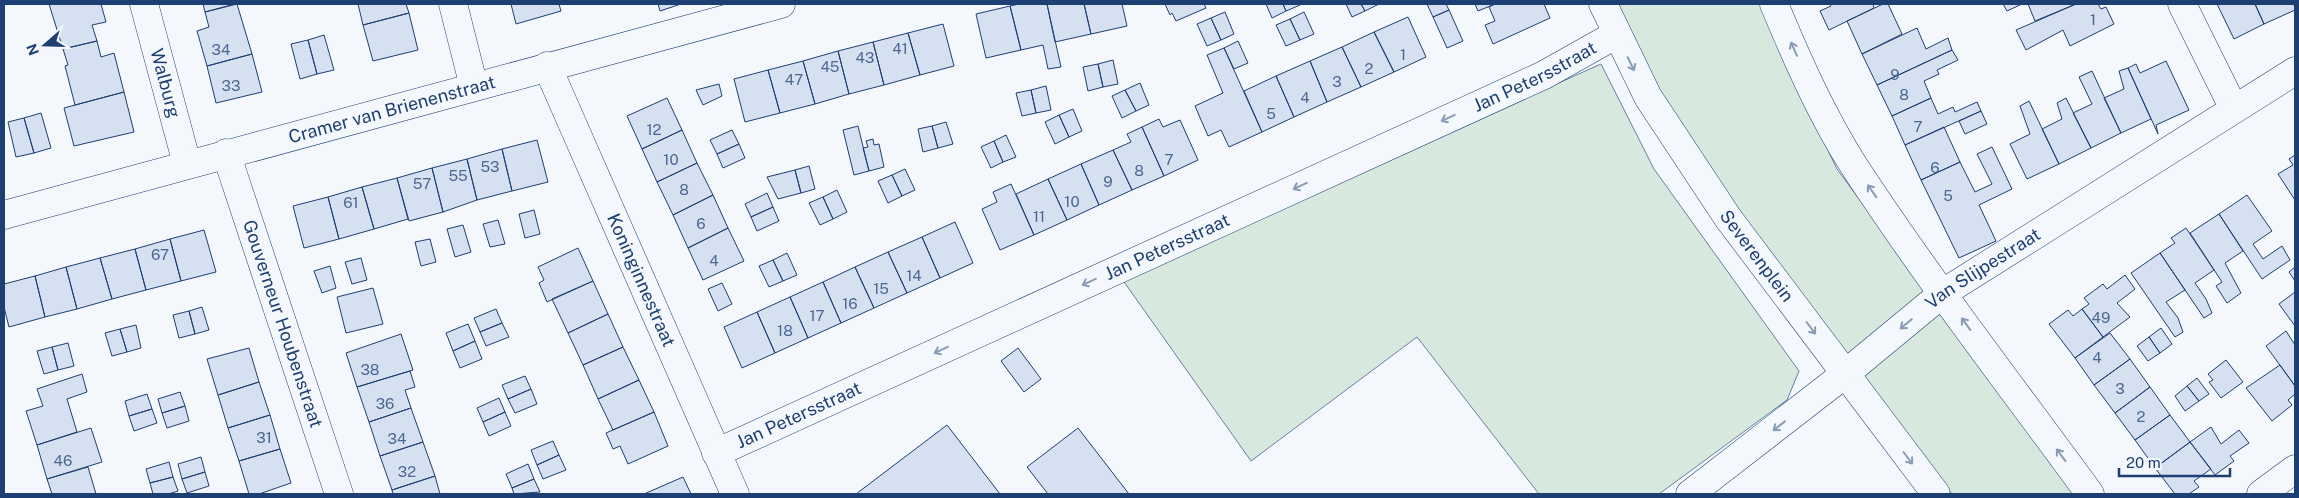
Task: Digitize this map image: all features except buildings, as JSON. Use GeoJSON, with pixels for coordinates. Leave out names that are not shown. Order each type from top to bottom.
{"type":"FeatureCollection","features":[{"type":"Feature","properties":{"kind":"street","name":"Walburg"},"geometry":{"type":"LineString","coordinates":[[144,4],[187,164]]}},
{"type":"Feature","properties":{"kind":"street"},"geometry":{"type":"LineString","coordinates":[[453,4],[474,87]]}},
{"type":"Feature","properties":{"kind":"street","name":"Severenplein"},"geometry":{"type":"LineString","coordinates":[[1603,4],[1648,97],[1728,218],[1936,494]]}},
{"type":"Feature","properties":{"kind":"street"},"geometry":{"type":"LineString","coordinates":[[1774,4],[1817,100],[1854,165],[1943,293],[2090,494]]}},
{"type":"Feature","properties":{"kind":"street"},"geometry":{"type":"LineString","coordinates":[[2182,4],[2234,109]]}},
{"type":"Feature","properties":{"kind":"street","name":"Cramer van Brienenstraat"},"geometry":{"type":"LineString","coordinates":[[4,215],[765,6]]}},
{"type":"Feature","properties":{"kind":"street","name":"Jan Petersstraat"},"geometry":{"type":"LineString","coordinates":[[716,452],[1544,75],[1617,34]]}},
{"type":"Feature","properties":{"kind":"street","name":"Koninginnestraat"},"geometry":{"type":"LineString","coordinates":[[547,66],[735,494]]}},
{"type":"Feature","properties":{"kind":"street","name":"Van Slijpestraat"},"geometry":{"type":"LineString","coordinates":[[1690,494],[1845,374],[1943,293],[2295,71]]}},
{"type":"Feature","properties":{"kind":"street","name":"Gouverneur Houbenstraat"},"geometry":{"type":"LineString","coordinates":[[226,153],[339,494]]}},
{"type":"Feature","properties":{"kind":"street"},"geometry":{"type":"LineString","coordinates":[[2260,494],[2295,468]]}},
{"type":"Feature","properties":{"kind":"shaded area"},"geometry":{"type":"Polygon","coordinates":[[[1611,4],[1760,4],[1772,35],[1837,169],[2076,494],[1952,494],[1728,199],[1631,58],[1611,4]]]}},
{"type":"Feature","properties":{"kind":"shaded area"},"geometry":{"type":"Polygon","coordinates":[[[1601,64],[1654,169],[1799,371],[1787,400],[1659,494],[1539,494],[1417,337],[1251,461],[1122,279],[1601,64]]]}}]}
